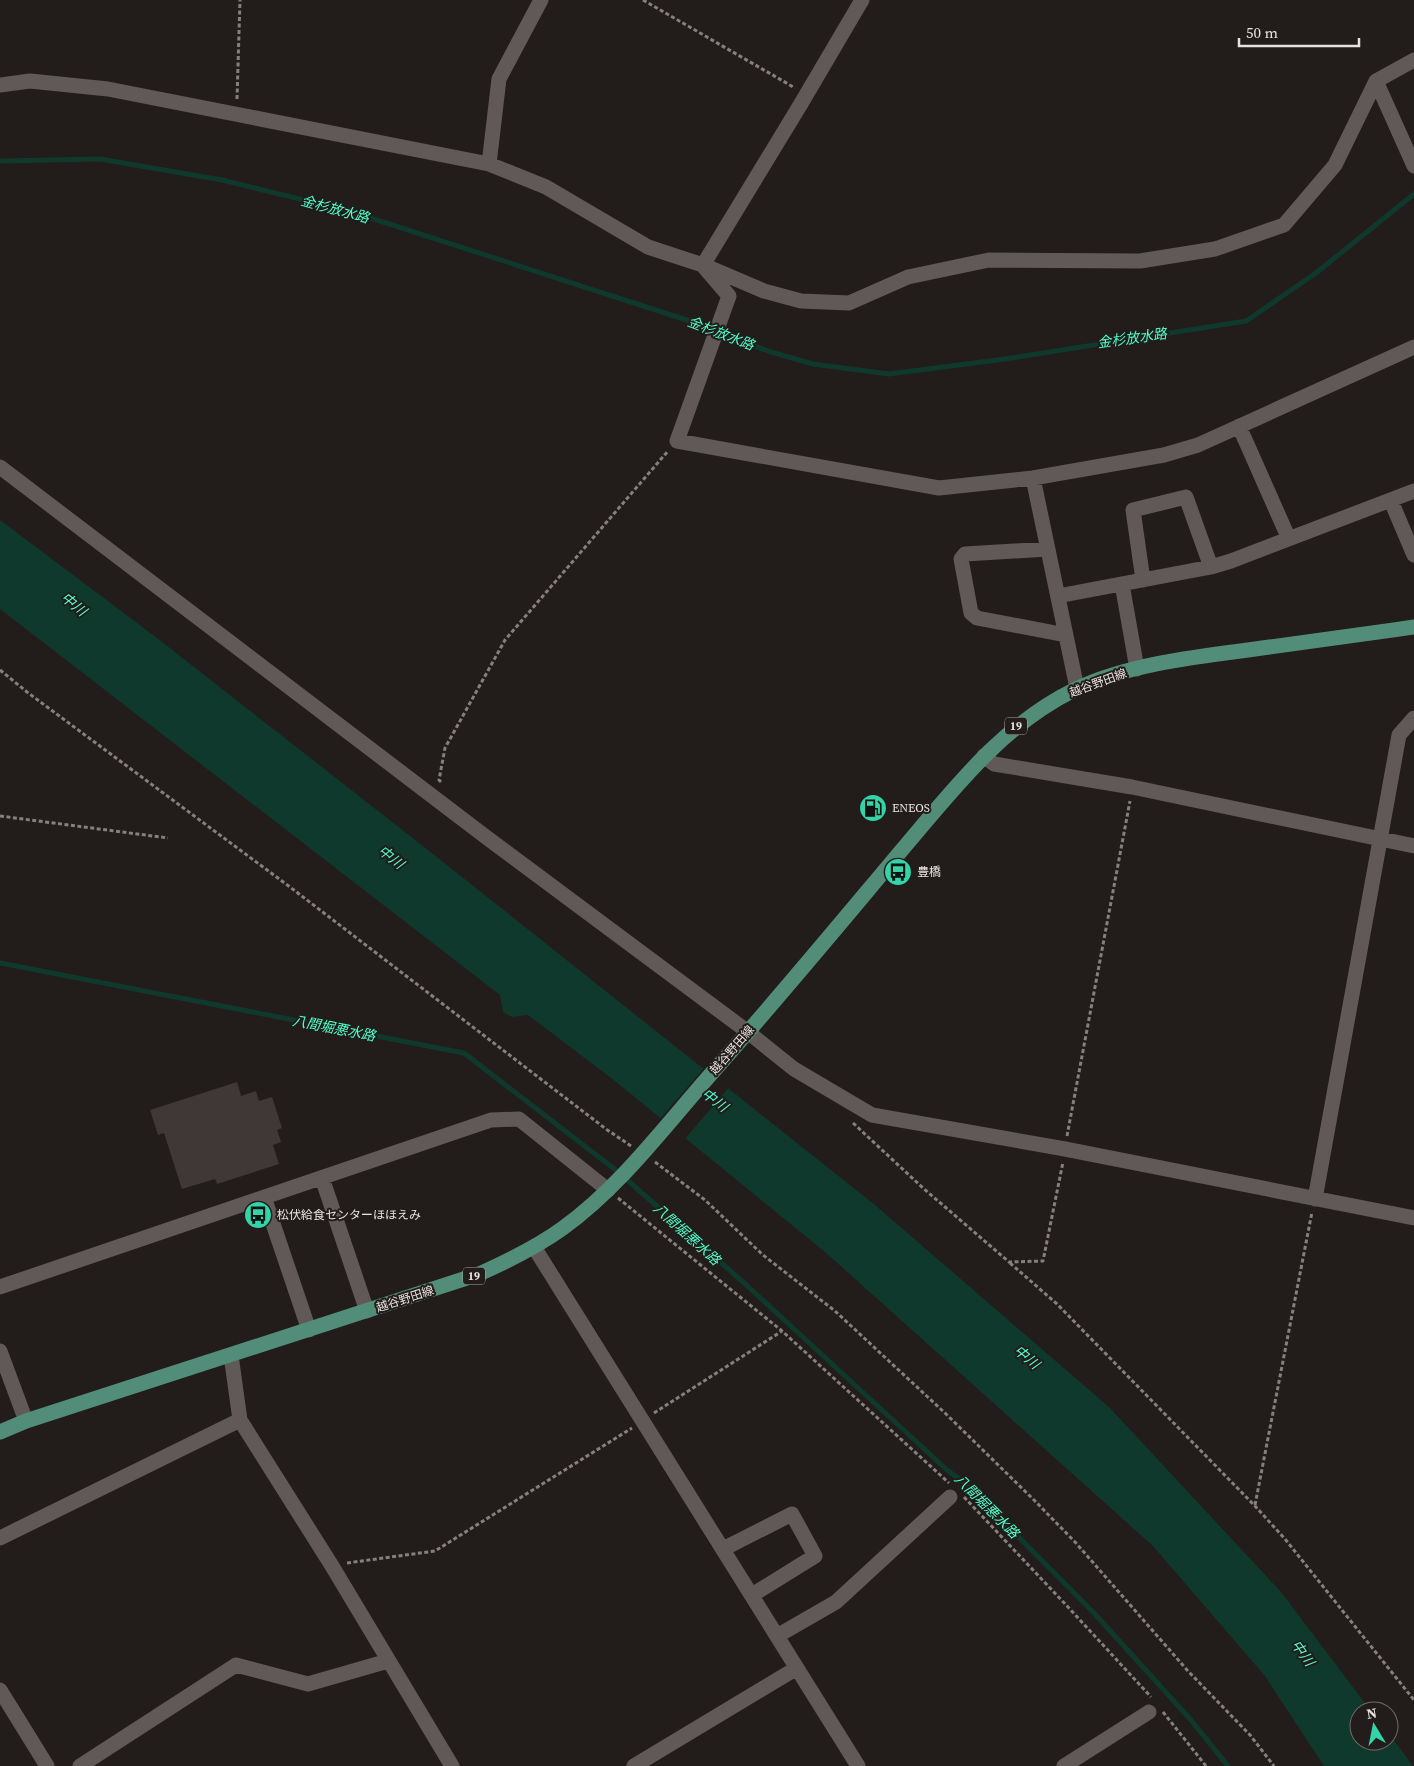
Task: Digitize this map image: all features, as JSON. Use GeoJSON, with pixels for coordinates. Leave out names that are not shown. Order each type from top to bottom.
{"type":"FeatureCollection","features":[{"type":"Feature","properties":{"kind":"main road","name":"越谷野田線"},"geometry":{"type":"LineString","coordinates":[[0,1432],[26,1421],[479,1274],[534,1247],[561,1230],[612,1185],[745,1035],[984,756],[1007,733],[1050,703],[1078,688],[1136,669],[1185,658],[1414,627]]}},
{"type":"Feature","properties":{"kind":"street"},"geometry":{"type":"LineString","coordinates":[[489,164],[499,79],[541,0]]}},
{"type":"Feature","properties":{"kind":"street"},"geometry":{"type":"LineString","coordinates":[[703,265],[807,95],[862,0]]}},
{"type":"Feature","properties":{"kind":"street"},"geometry":{"type":"LineString","coordinates":[[0,85],[30,81],[108,89],[489,164],[546,187],[648,247],[703,265],[764,291],[801,301],[849,303],[908,277],[989,260],[1140,261],[1215,249],[1284,225],[1335,165],[1376,81],[1414,60]]}},
{"type":"Feature","properties":{"kind":"street"},"geometry":{"type":"LineString","coordinates":[[1376,81],[1414,166]]}},
{"type":"Feature","properties":{"kind":"street"},"geometry":{"type":"LineString","coordinates":[[703,265],[729,296],[677,440],[940,488],[1033,478],[1164,455],[1198,445],[1414,347]]}},
{"type":"Feature","properties":{"kind":"street"},"geometry":{"type":"LineString","coordinates":[[1239,426],[1289,539]]}},
{"type":"Feature","properties":{"kind":"street"},"geometry":{"type":"LineString","coordinates":[[0,467],[745,1035],[794,1069],[872,1115],[1065,1149],[1414,1218]]}},
{"type":"Feature","properties":{"kind":"street"},"geometry":{"type":"LineString","coordinates":[[1033,478],[1078,688]]}},
{"type":"Feature","properties":{"kind":"street"},"geometry":{"type":"LineString","coordinates":[[1058,596],[1211,567],[1414,491]]}},
{"type":"Feature","properties":{"kind":"street"},"geometry":{"type":"LineString","coordinates":[[1143,580],[1133,510],[1186,497],[1211,567]]}},
{"type":"Feature","properties":{"kind":"street"},"geometry":{"type":"LineString","coordinates":[[1391,501],[1414,554]]}},
{"type":"Feature","properties":{"kind":"street"},"geometry":{"type":"LineString","coordinates":[[1048,549],[965,554],[961,559],[971,613],[977,618],[1066,635]]}},
{"type":"Feature","properties":{"kind":"street"},"geometry":{"type":"LineString","coordinates":[[1122,584],[1136,669]]}},
{"type":"Feature","properties":{"kind":"street"},"geometry":{"type":"LineString","coordinates":[[1315,1199],[1399,735],[1414,718]]}},
{"type":"Feature","properties":{"kind":"street"},"geometry":{"type":"LineString","coordinates":[[984,756],[994,764],[1132,787],[1414,846]]}},
{"type":"Feature","properties":{"kind":"street"},"geometry":{"type":"LineString","coordinates":[[0,1287],[491,1120],[519,1119],[612,1185]]}},
{"type":"Feature","properties":{"kind":"street"},"geometry":{"type":"LineString","coordinates":[[322,1178],[367,1311]]}},
{"type":"Feature","properties":{"kind":"street"},"geometry":{"type":"LineString","coordinates":[[264,1198],[309,1330]]}},
{"type":"Feature","properties":{"kind":"street"},"geometry":{"type":"LineString","coordinates":[[534,1247],[644,1420],[858,1766]]}},
{"type":"Feature","properties":{"kind":"street"},"geometry":{"type":"LineString","coordinates":[[0,1351],[26,1421]]}},
{"type":"Feature","properties":{"kind":"street"},"geometry":{"type":"LineString","coordinates":[[231,1355],[240,1420],[332,1566],[452,1766]]}},
{"type":"Feature","properties":{"kind":"street"},"geometry":{"type":"LineString","coordinates":[[0,1538],[240,1420]]}},
{"type":"Feature","properties":{"kind":"street"},"geometry":{"type":"LineString","coordinates":[[777,1636],[836,1602],[954,1492]]}},
{"type":"Feature","properties":{"kind":"street"},"geometry":{"type":"LineString","coordinates":[[724,1549],[792,1514],[815,1556],[752,1595]]}},
{"type":"Feature","properties":{"kind":"street"},"geometry":{"type":"LineString","coordinates":[[80,1766],[236,1665],[308,1684],[388,1660]]}},
{"type":"Feature","properties":{"kind":"street"},"geometry":{"type":"LineString","coordinates":[[634,1766],[797,1668]]}},
{"type":"Feature","properties":{"kind":"street"},"geometry":{"type":"LineString","coordinates":[[0,1690],[47,1766]]}},
{"type":"Feature","properties":{"kind":"street"},"geometry":{"type":"LineString","coordinates":[[1064,1766],[1154,1706]]}},
{"type":"Feature","properties":{"kind":"path"},"geometry":{"type":"LineString","coordinates":[[237,114],[240,0]]}},
{"type":"Feature","properties":{"kind":"path"},"geometry":{"type":"LineString","coordinates":[[643,0],[807,95]]}},
{"type":"Feature","properties":{"kind":"path"},"geometry":{"type":"LineString","coordinates":[[446,787],[440,780],[445,748],[505,640],[677,440]]}},
{"type":"Feature","properties":{"kind":"path"},"geometry":{"type":"LineString","coordinates":[[0,670],[27,692],[290,886],[636,1150]]}},
{"type":"Feature","properties":{"kind":"path"},"geometry":{"type":"LineString","coordinates":[[1009,1262],[1043,1261],[1132,787]]}},
{"type":"Feature","properties":{"kind":"path"},"geometry":{"type":"LineString","coordinates":[[0,816],[168,838]]}},
{"type":"Feature","properties":{"kind":"path"},"geometry":{"type":"LineString","coordinates":[[851,1121],[922,1188],[1057,1304],[1255,1506],[1285,1540],[1413,1698]]}},
{"type":"Feature","properties":{"kind":"path"},"geometry":{"type":"LineString","coordinates":[[651,1160],[705,1200],[764,1255],[836,1310],[994,1460],[1075,1542],[1188,1671],[1250,1735],[1274,1766]]}},
{"type":"Feature","properties":{"kind":"path"},"geometry":{"type":"LineString","coordinates":[[612,1185],[782,1331],[954,1492],[1068,1607],[1206,1766]]}},
{"type":"Feature","properties":{"kind":"path"},"geometry":{"type":"LineString","coordinates":[[1255,1506],[1315,1199]]}},
{"type":"Feature","properties":{"kind":"path"},"geometry":{"type":"LineString","coordinates":[[332,1566],[435,1551],[627,1432],[782,1331]]}},
{"type":"Feature","properties":{"kind":"water","name":"中川"},"geometry":{"type":"Polygon","coordinates":[[[0,520],[157,638],[428,850],[875,1205],[1109,1407],[1281,1592],[1363,1701],[1349,1701],[1349,1751],[1399,1751],[1399,1747],[1413,1766],[1324,1766],[1265,1676],[1153,1546],[825,1252],[615,1081],[528,1015],[512,1017],[503,1012],[500,995],[0,609],[0,520]]]}},
{"type":"Feature","properties":{"kind":"pier"},"geometry":{"type":"Polygon","coordinates":[[[705,1067],[730,1086],[684,1140],[659,1120],[705,1067]]]}},
{"type":"Feature","properties":{"kind":"building"},"geometry":{"type":"Polygon","coordinates":[[[237,1082],[241,1096],[256,1091],[259,1101],[272,1097],[282,1128],[277,1130],[281,1142],[273,1145],[279,1164],[217,1184],[215,1179],[182,1189],[164,1133],[158,1135],[150,1110],[237,1082]]]}},
{"type":"Feature","properties":{"kind":"waterway","name":"金杉放水路"},"geometry":{"type":"LineString","coordinates":[[0,161],[100,159],[222,180],[349,211],[699,324],[710,330],[771,352],[813,364],[889,374],[1005,359],[1246,321],[1316,273],[1414,194]]}},
{"type":"Feature","properties":{"kind":"waterway","name":"八間堀悪水路"},"geometry":{"type":"LineString","coordinates":[[0,963],[464,1053],[617,1171],[742,1281],[947,1470],[966,1484],[1094,1613],[1191,1720],[1228,1766]]}},
{"type":"Feature","properties":{"kind":"place","name":"ENEOS"},"geometry":{"type":"Point","coordinates":[873,808]}},
{"type":"Feature","properties":{"kind":"place","name":"豊橋"},"geometry":{"type":"Point","coordinates":[898,872]}},
{"type":"Feature","properties":{"kind":"place","name":"松伏給食センターほほえみ"},"geometry":{"type":"Point","coordinates":[258,1215]}}]}
